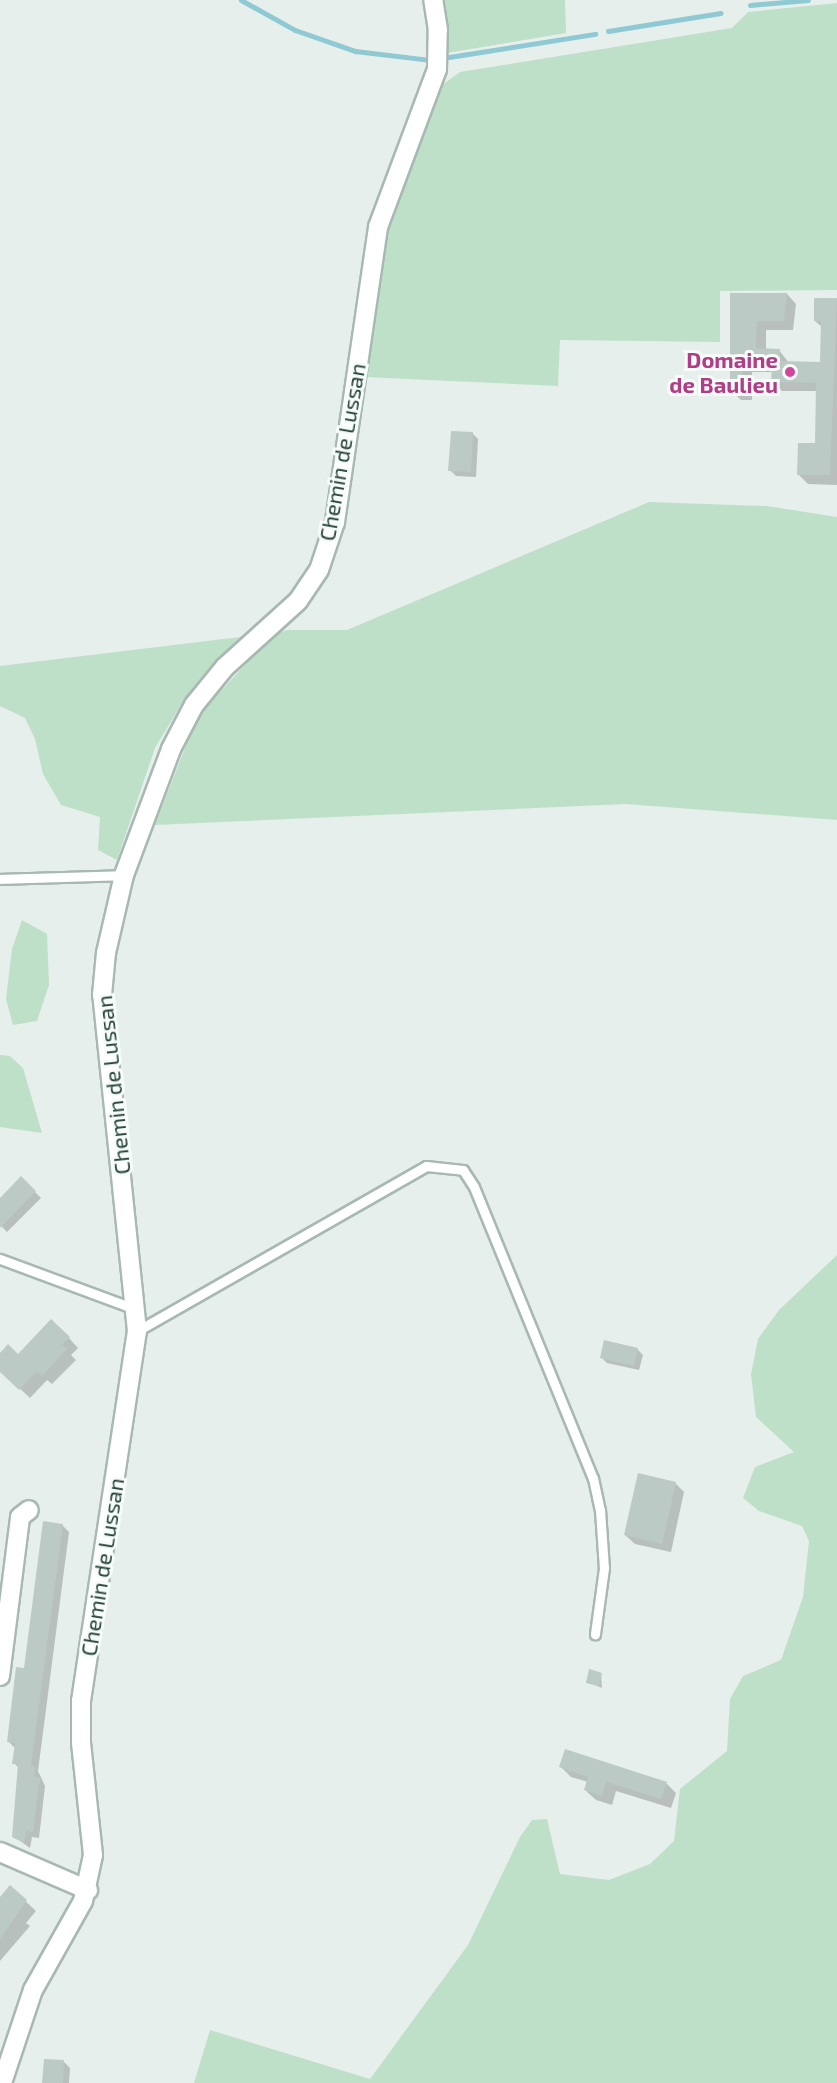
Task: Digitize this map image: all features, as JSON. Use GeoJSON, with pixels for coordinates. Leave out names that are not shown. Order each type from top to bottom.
{"type":"FeatureCollection","features":[{"type":"Feature","properties":{"kind":"street","name":"Chemin de Lussan"},"geometry":{"type":"LineString","coordinates":[[2,2083],[33,1990],[88,1890],[93,1855],[81,1743],[81,1701],[137,1331],[137,1310],[102,995],[106,953],[124,875],[171,750],[194,705],[225,667],[298,601],[319,570],[335,522],[378,227],[436,69],[438,30],[433,0]]}},
{"type":"Feature","properties":{"kind":"street"},"geometry":{"type":"LineString","coordinates":[[0,1676],[20,1517],[29,1510]]}},
{"type":"Feature","properties":{"kind":"street"},"geometry":{"type":"LineString","coordinates":[[0,1852],[88,1890]]}},
{"type":"Feature","properties":{"kind":"lane"},"geometry":{"type":"LineString","coordinates":[[0,879],[124,875]]}},
{"type":"Feature","properties":{"kind":"lane"},"geometry":{"type":"LineString","coordinates":[[137,1331],[426,1166],[463,1170],[474,1187],[592,1478],[600,1510],[604,1568],[595,1634]]}},
{"type":"Feature","properties":{"kind":"lane"},"geometry":{"type":"LineString","coordinates":[[0,1259],[137,1310]]}},
{"type":"Feature","properties":{"kind":"green space"},"geometry":{"type":"Polygon","coordinates":[[[440,0],[565,0],[566,33],[447,53],[440,0]]]}},
{"type":"Feature","properties":{"kind":"green space"},"geometry":{"type":"Polygon","coordinates":[[[837,3],[837,290],[720,291],[720,342],[560,340],[558,386],[365,377],[388,228],[442,85],[460,72],[732,28],[748,12],[837,3]]]}},
{"type":"Feature","properties":{"kind":"green space"},"geometry":{"type":"Polygon","coordinates":[[[649,502],[767,506],[837,517],[837,820],[625,804],[155,825],[197,717],[274,633],[288,630],[347,630],[649,502]]]}},
{"type":"Feature","properties":{"kind":"green space"},"geometry":{"type":"Polygon","coordinates":[[[240,637],[184,700],[155,748],[117,860],[98,850],[100,817],[61,805],[43,774],[35,739],[25,718],[0,706],[0,666],[240,637]]]}},
{"type":"Feature","properties":{"kind":"green space"},"geometry":{"type":"Polygon","coordinates":[[[22,920],[47,934],[49,985],[37,1021],[13,1025],[6,999],[12,949],[22,920]]]}},
{"type":"Feature","properties":{"kind":"green space"},"geometry":{"type":"Polygon","coordinates":[[[0,1055],[10,1056],[23,1068],[42,1133],[0,1127],[0,1055]]]}},
{"type":"Feature","properties":{"kind":"green space"},"geometry":{"type":"Polygon","coordinates":[[[837,1255],[837,2083],[194,2083],[210,2030],[370,2079],[468,1945],[520,1837],[532,1820],[547,1819],[560,1874],[609,1880],[650,1864],[674,1841],[680,1789],[727,1751],[730,1699],[743,1676],[781,1660],[803,1597],[809,1541],[802,1526],[759,1511],[743,1498],[755,1467],[794,1452],[756,1417],[751,1374],[758,1339],[779,1310],[837,1255]]]}},
{"type":"Feature","properties":{"kind":"building"},"geometry":{"type":"Polygon","coordinates":[[[730,293],[787,293],[784,321],[757,321],[756,348],[780,349],[780,361],[820,362],[821,321],[814,321],[814,298],[837,298],[830,475],[797,475],[798,443],[815,443],[816,383],[771,382],[772,363],[743,363],[743,391],[730,391],[730,293]]]}},
{"type":"Feature","properties":{"kind":"building"},"geometry":{"type":"Polygon","coordinates":[[[451,431],[473,432],[471,472],[448,471],[451,431]]]}},
{"type":"Feature","properties":{"kind":"building"},"geometry":{"type":"Polygon","coordinates":[[[21,1176],[36,1191],[0,1228],[0,1198],[21,1176]]]}},
{"type":"Feature","properties":{"kind":"building"},"geometry":{"type":"Polygon","coordinates":[[[51,1319],[70,1337],[62,1345],[67,1349],[42,1376],[37,1371],[19,1390],[0,1372],[0,1353],[8,1344],[18,1354],[51,1319]]]}},
{"type":"Feature","properties":{"kind":"building"},"geometry":{"type":"Polygon","coordinates":[[[604,1340],[638,1348],[634,1366],[600,1358],[604,1340]]]}},
{"type":"Feature","properties":{"kind":"building"},"geometry":{"type":"Polygon","coordinates":[[[638,1473],[676,1482],[662,1544],[624,1535],[638,1473]]]}},
{"type":"Feature","properties":{"kind":"building"},"geometry":{"type":"Polygon","coordinates":[[[43,1521],[63,1524],[31,1766],[35,1766],[34,1777],[40,1778],[33,1832],[26,1831],[24,1843],[12,1837],[18,1764],[12,1764],[15,1743],[7,1742],[16,1667],[24,1668],[43,1521]]]}},
{"type":"Feature","properties":{"kind":"building"},"geometry":{"type":"Polygon","coordinates":[[[589,1669],[602,1673],[599,1686],[586,1683],[589,1669]]]}},
{"type":"Feature","properties":{"kind":"building"},"geometry":{"type":"Polygon","coordinates":[[[565,1749],[667,1782],[661,1799],[606,1782],[602,1796],[584,1790],[588,1777],[559,1767],[565,1749]]]}},
{"type":"Feature","properties":{"kind":"building"},"geometry":{"type":"Polygon","coordinates":[[[10,1885],[27,1900],[0,1939],[0,1897],[10,1885]]]}},
{"type":"Feature","properties":{"kind":"building"},"geometry":{"type":"Polygon","coordinates":[[[44,2059],[64,2060],[63,2083],[42,2083],[44,2059]]]}},
{"type":"Feature","properties":{"kind":"waterway"},"geometry":{"type":"LineString","coordinates":[[241,0],[295,30],[355,51],[431,60]]}},
{"type":"Feature","properties":{"kind":"waterway"},"geometry":{"type":"LineString","coordinates":[[750,5],[808,0]]}},
{"type":"Feature","properties":{"kind":"waterway"},"geometry":{"type":"LineString","coordinates":[[608,31],[721,13]]}},
{"type":"Feature","properties":{"kind":"waterway"},"geometry":{"type":"LineString","coordinates":[[449,57],[595,34]]}},
{"type":"Feature","properties":{"kind":"place","name":"Domaine de Baulieu"},"geometry":{"type":"Point","coordinates":[790,372]}}]}
